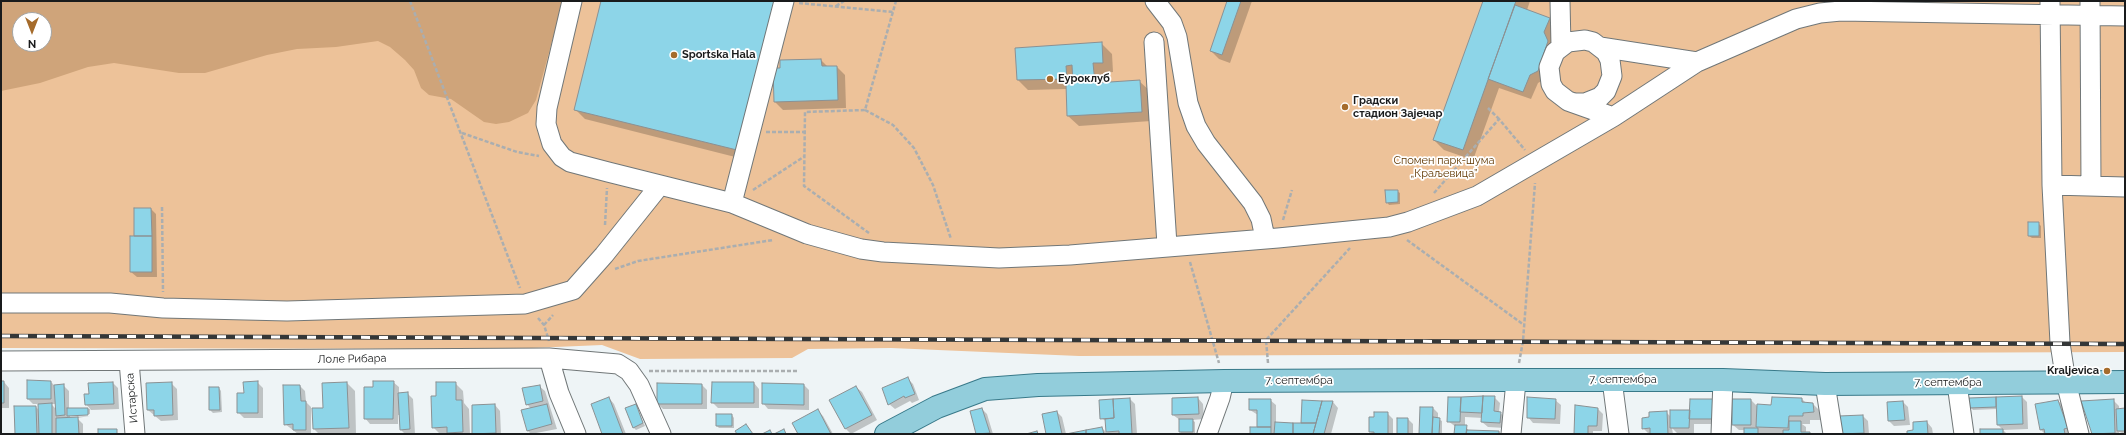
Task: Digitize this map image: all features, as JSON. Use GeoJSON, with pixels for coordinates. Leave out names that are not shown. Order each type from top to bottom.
{"type":"FeatureCollection","features":[{"type":"Feature","properties":{"kind":"main road","name":"7. септембра"},"geometry":{"type":"LineString","coordinates":[[888,433],[937,406],[984,389],[1038,385],[1224,381],[1723,380],[1825,384],[2125,382]]}},
{"type":"Feature","properties":{"kind":"street"},"geometry":{"type":"LineString","coordinates":[[572,1],[547,108],[546,124],[552,144],[562,157],[570,162],[732,203],[807,234],[861,249],[957,257],[999,258],[1070,255],[1368,229],[1389,227],[1422,218],[1458,205],[1477,196],[1537,163],[1613,117],[1697,62],[1796,19],[1820,13],[1841,11],[2050,7],[2089,8],[2125,16]]}},
{"type":"Feature","properties":{"kind":"street"},"geometry":{"type":"LineString","coordinates":[[1155,1],[1172,23],[1177,37],[1188,103],[1196,126],[1206,143],[1253,203],[1271,238]]}},
{"type":"Feature","properties":{"kind":"street"},"geometry":{"type":"LineString","coordinates":[[1560,1],[1561,46]]}},
{"type":"Feature","properties":{"kind":"street"},"geometry":{"type":"LineString","coordinates":[[732,203],[784,2]]}},
{"type":"Feature","properties":{"kind":"street"},"geometry":{"type":"LineString","coordinates":[[2050,7],[2052,185],[2060,343],[2066,382],[2079,434]]}},
{"type":"Feature","properties":{"kind":"street"},"geometry":{"type":"LineString","coordinates":[[2089,8],[2090,186]]}},
{"type":"Feature","properties":{"kind":"street"},"geometry":{"type":"LineString","coordinates":[[1613,117],[1568,101],[1558,94],[1551,84],[1549,76],[1551,59],[1561,46],[1576,40],[1585,40],[1600,47],[1697,62]]}},
{"type":"Feature","properties":{"kind":"street"},"geometry":{"type":"LineString","coordinates":[[1154,42],[1176,245]]}},
{"type":"Feature","properties":{"kind":"street"},"geometry":{"type":"LineString","coordinates":[[1576,103],[1585,103],[1596,99],[1606,91],[1610,84],[1612,76],[1610,60],[1600,47]]}},
{"type":"Feature","properties":{"kind":"street"},"geometry":{"type":"LineString","coordinates":[[1,302],[110,303],[163,308],[287,311],[525,304],[573,290],[607,263],[660,185]]}},
{"type":"Feature","properties":{"kind":"street"},"geometry":{"type":"LineString","coordinates":[[2052,185],[2125,187]]}},
{"type":"Feature","properties":{"kind":"street"},"geometry":{"type":"LineString","coordinates":[[549,358],[559,393],[576,434]]}},
{"type":"Feature","properties":{"kind":"street","name":"Лоле Рибара"},"geometry":{"type":"LineString","coordinates":[[1,361],[549,358],[618,364],[629,371]]}},
{"type":"Feature","properties":{"kind":"street","name":"Истарска"},"geometry":{"type":"LineString","coordinates":[[129,361],[135,434]]}},
{"type":"Feature","properties":{"kind":"street"},"geometry":{"type":"LineString","coordinates":[[629,371],[638,385],[661,434]]}},
{"type":"Feature","properties":{"kind":"street"},"geometry":{"type":"LineString","coordinates":[[1612,380],[1619,434]]}},
{"type":"Feature","properties":{"kind":"street"},"geometry":{"type":"LineString","coordinates":[[1721,434],[1723,380]]}},
{"type":"Feature","properties":{"kind":"street"},"geometry":{"type":"LineString","coordinates":[[1207,434],[1220,398],[1224,381]]}},
{"type":"Feature","properties":{"kind":"street"},"geometry":{"type":"LineString","coordinates":[[1511,434],[1516,381]]}},
{"type":"Feature","properties":{"kind":"street"},"geometry":{"type":"LineString","coordinates":[[1825,384],[1833,434]]}},
{"type":"Feature","properties":{"kind":"street"},"geometry":{"type":"LineString","coordinates":[[1957,384],[1964,434]]}},
{"type":"Feature","properties":{"kind":"path"},"geometry":{"type":"LineString","coordinates":[[410,1],[525,304]]}},
{"type":"Feature","properties":{"kind":"path"},"geometry":{"type":"LineString","coordinates":[[836,6],[844,1]]}},
{"type":"Feature","properties":{"kind":"path"},"geometry":{"type":"LineString","coordinates":[[865,110],[896,1]]}},
{"type":"Feature","properties":{"kind":"path"},"geometry":{"type":"LineString","coordinates":[[784,2],[893,12]]}},
{"type":"Feature","properties":{"kind":"path"},"geometry":{"type":"LineString","coordinates":[[1488,108],[1537,163],[1524,326],[1516,381]]}},
{"type":"Feature","properties":{"kind":"path"},"geometry":{"type":"LineString","coordinates":[[883,252],[867,230],[804,186],[805,112],[865,110],[893,125],[914,148],[933,185],[957,257]]}},
{"type":"Feature","properties":{"kind":"path"},"geometry":{"type":"LineString","coordinates":[[1433,194],[1499,119]]}},
{"type":"Feature","properties":{"kind":"path"},"geometry":{"type":"LineString","coordinates":[[750,132],[805,132]]}},
{"type":"Feature","properties":{"kind":"path"},"geometry":{"type":"LineString","coordinates":[[461,133],[517,152],[540,156]]}},
{"type":"Feature","properties":{"kind":"path"},"geometry":{"type":"LineString","coordinates":[[732,203],[804,156]]}},
{"type":"Feature","properties":{"kind":"path"},"geometry":{"type":"LineString","coordinates":[[608,172],[607,263],[638,261],[776,239]]}},
{"type":"Feature","properties":{"kind":"path"},"geometry":{"type":"LineString","coordinates":[[1271,238],[1292,190]]}},
{"type":"Feature","properties":{"kind":"path"},"geometry":{"type":"LineString","coordinates":[[162,207],[163,308]]}},
{"type":"Feature","properties":{"kind":"path"},"geometry":{"type":"LineString","coordinates":[[1389,227],[1524,326]]}},
{"type":"Feature","properties":{"kind":"path"},"geometry":{"type":"LineString","coordinates":[[1269,381],[1266,340],[1368,229]]}},
{"type":"Feature","properties":{"kind":"path"},"geometry":{"type":"LineString","coordinates":[[1176,245],[1224,381]]}},
{"type":"Feature","properties":{"kind":"path"},"geometry":{"type":"LineString","coordinates":[[629,371],[798,371]]}},
{"type":"Feature","properties":{"kind":"green space","name":"Спомен парк-шума „Краљевица”"},"geometry":{"type":"Polygon","coordinates":[[[1,1],[2125,1],[2125,352],[1079,356],[891,348],[808,349],[792,358],[640,359],[602,345],[509,349],[1,348],[1,1]]]}},
{"type":"Feature","properties":{"kind":"shaded area"},"geometry":{"type":"Polygon","coordinates":[[[1,1],[563,1],[536,100],[528,113],[509,122],[496,124],[484,122],[451,99],[429,95],[421,88],[414,70],[405,60],[390,47],[378,41],[336,47],[297,49],[267,55],[205,73],[179,73],[114,63],[88,67],[40,83],[1,91],[1,1]]]}},
{"type":"Feature","properties":{"kind":"building","name":"Sportska Hala"},"geometry":{"type":"Polygon","coordinates":[[[601,1],[775,1],[737,150],[574,110],[601,1]]]}},
{"type":"Feature","properties":{"kind":"building"},"geometry":{"type":"Polygon","coordinates":[[[1227,1],[1241,1],[1222,55],[1210,51],[1227,1]]]}},
{"type":"Feature","properties":{"kind":"building"},"geometry":{"type":"Polygon","coordinates":[[[1483,1],[1516,1],[1463,150],[1433,140],[1483,1]]]}},
{"type":"Feature","properties":{"kind":"building"},"geometry":{"type":"Polygon","coordinates":[[[1515,5],[1550,18],[1544,32],[1548,41],[1538,71],[1530,75],[1523,92],[1488,79],[1515,5]]]}},
{"type":"Feature","properties":{"kind":"building","name":"Еуроклуб"},"geometry":{"type":"Polygon","coordinates":[[[1102,42],[1103,63],[1093,63],[1095,83],[1140,80],[1142,112],[1067,116],[1066,84],[1073,84],[1072,65],[1066,66],[1067,79],[1017,80],[1015,48],[1102,42]]]}},
{"type":"Feature","properties":{"kind":"building"},"geometry":{"type":"Polygon","coordinates":[[[821,59],[822,66],[837,66],[838,100],[774,102],[773,68],[780,68],[780,60],[821,59]]]}},
{"type":"Feature","properties":{"kind":"building"},"geometry":{"type":"Polygon","coordinates":[[[1385,190],[1398,190],[1398,202],[1386,203],[1385,190]]]}},
{"type":"Feature","properties":{"kind":"building"},"geometry":{"type":"Polygon","coordinates":[[[134,208],[151,208],[152,236],[134,236],[134,208]]]}},
{"type":"Feature","properties":{"kind":"building"},"geometry":{"type":"Polygon","coordinates":[[[2028,222],[2039,222],[2039,236],[2028,236],[2028,222]]]}},
{"type":"Feature","properties":{"kind":"building"},"geometry":{"type":"Polygon","coordinates":[[[130,236],[152,236],[152,272],[130,272],[130,236]]]}},
{"type":"Feature","properties":{"kind":"building"},"geometry":{"type":"Polygon","coordinates":[[[908,377],[915,394],[905,398],[904,396],[888,405],[882,388],[908,377]]]}},
{"type":"Feature","properties":{"kind":"building"},"geometry":{"type":"Polygon","coordinates":[[[27,380],[51,381],[51,399],[27,399],[27,380]]]}},
{"type":"Feature","properties":{"kind":"building"},"geometry":{"type":"Polygon","coordinates":[[[1,381],[4,381],[4,403],[1,403],[1,381]]]}},
{"type":"Feature","properties":{"kind":"building"},"geometry":{"type":"Polygon","coordinates":[[[258,381],[258,413],[237,413],[237,393],[244,393],[243,382],[258,381]]]}},
{"type":"Feature","properties":{"kind":"building"},"geometry":{"type":"Polygon","coordinates":[[[373,381],[394,381],[393,419],[364,419],[364,387],[373,387],[373,381]]]}},
{"type":"Feature","properties":{"kind":"building"},"geometry":{"type":"Polygon","coordinates":[[[113,382],[114,404],[85,405],[84,394],[89,394],[88,383],[113,382]]]}},
{"type":"Feature","properties":{"kind":"building"},"geometry":{"type":"Polygon","coordinates":[[[172,382],[173,415],[154,416],[154,410],[147,410],[146,383],[172,382]]]}},
{"type":"Feature","properties":{"kind":"building"},"geometry":{"type":"Polygon","coordinates":[[[347,382],[349,428],[313,429],[312,408],[323,408],[322,383],[347,382]]]}},
{"type":"Feature","properties":{"kind":"building"},"geometry":{"type":"Polygon","coordinates":[[[436,382],[456,382],[456,400],[462,400],[463,432],[447,433],[447,427],[432,428],[431,396],[436,396],[436,382]]]}},
{"type":"Feature","properties":{"kind":"building"},"geometry":{"type":"Polygon","coordinates":[[[712,382],[754,382],[754,403],[711,403],[712,382]]]}},
{"type":"Feature","properties":{"kind":"building"},"geometry":{"type":"Polygon","coordinates":[[[657,383],[702,384],[702,404],[657,404],[657,383]]]}},
{"type":"Feature","properties":{"kind":"building"},"geometry":{"type":"Polygon","coordinates":[[[762,383],[804,384],[804,405],[762,404],[762,383]]]}},
{"type":"Feature","properties":{"kind":"building"},"geometry":{"type":"Polygon","coordinates":[[[64,384],[65,415],[56,416],[54,385],[64,384]]]}},
{"type":"Feature","properties":{"kind":"building"},"geometry":{"type":"Polygon","coordinates":[[[283,385],[300,385],[301,401],[306,401],[306,430],[293,430],[293,424],[284,425],[283,385]]]}},
{"type":"Feature","properties":{"kind":"building"},"geometry":{"type":"Polygon","coordinates":[[[540,385],[543,401],[526,405],[522,388],[540,385]]]}},
{"type":"Feature","properties":{"kind":"building"},"geometry":{"type":"Polygon","coordinates":[[[856,386],[872,415],[845,429],[829,400],[856,386]]]}},
{"type":"Feature","properties":{"kind":"building"},"geometry":{"type":"Polygon","coordinates":[[[209,387],[219,387],[220,410],[209,410],[209,387]]]}},
{"type":"Feature","properties":{"kind":"building"},"geometry":{"type":"Polygon","coordinates":[[[408,392],[410,429],[400,430],[398,393],[408,392]]]}},
{"type":"Feature","properties":{"kind":"building"},"geometry":{"type":"Polygon","coordinates":[[[1483,396],[1482,413],[1460,412],[1461,397],[1483,396]]]}},
{"type":"Feature","properties":{"kind":"building"},"geometry":{"type":"Polygon","coordinates":[[[1483,396],[1495,396],[1494,411],[1501,412],[1500,423],[1481,422],[1483,396]]]}},
{"type":"Feature","properties":{"kind":"building"},"geometry":{"type":"Polygon","coordinates":[[[2022,396],[2023,424],[1997,425],[1996,397],[2022,396]]]}},
{"type":"Feature","properties":{"kind":"building"},"geometry":{"type":"Polygon","coordinates":[[[609,397],[623,434],[602,434],[591,404],[609,397]]]}},
{"type":"Feature","properties":{"kind":"building"},"geometry":{"type":"Polygon","coordinates":[[[1198,397],[1199,414],[1172,415],[1172,398],[1198,397]]]}},
{"type":"Feature","properties":{"kind":"building"},"geometry":{"type":"Polygon","coordinates":[[[1448,397],[1461,397],[1460,422],[1447,422],[1448,397]]]}},
{"type":"Feature","properties":{"kind":"building"},"geometry":{"type":"Polygon","coordinates":[[[1527,397],[1556,399],[1555,419],[1527,418],[1527,397]]]}},
{"type":"Feature","properties":{"kind":"building"},"geometry":{"type":"Polygon","coordinates":[[[1772,397],[1802,398],[1802,402],[1813,403],[1814,412],[1803,413],[1803,416],[1789,416],[1788,428],[1756,427],[1757,404],[1771,405],[1772,397]]]}},
{"type":"Feature","properties":{"kind":"building"},"geometry":{"type":"Polygon","coordinates":[[[1996,397],[1996,407],[1969,408],[1969,398],[1996,397]]]}},
{"type":"Feature","properties":{"kind":"building"},"geometry":{"type":"Polygon","coordinates":[[[1130,398],[1132,434],[1119,434],[1119,431],[1106,432],[1105,419],[1114,418],[1113,399],[1130,398]]]}},
{"type":"Feature","properties":{"kind":"building"},"geometry":{"type":"Polygon","coordinates":[[[1113,399],[1114,418],[1100,419],[1099,400],[1113,399]]]}},
{"type":"Feature","properties":{"kind":"building"},"geometry":{"type":"Polygon","coordinates":[[[1249,399],[1271,399],[1271,427],[1257,427],[1257,410],[1249,410],[1249,399]]]}},
{"type":"Feature","properties":{"kind":"building"},"geometry":{"type":"Polygon","coordinates":[[[1690,399],[1717,399],[1717,419],[1689,419],[1690,399]]]}},
{"type":"Feature","properties":{"kind":"building"},"geometry":{"type":"Polygon","coordinates":[[[1732,399],[1751,399],[1751,425],[1732,425],[1732,399]]]}},
{"type":"Feature","properties":{"kind":"building"},"geometry":{"type":"Polygon","coordinates":[[[2114,399],[2115,433],[2092,434],[2081,401],[2114,399]]]}},
{"type":"Feature","properties":{"kind":"building"},"geometry":{"type":"Polygon","coordinates":[[[1302,400],[1322,401],[1316,423],[1301,423],[1302,400]]]}},
{"type":"Feature","properties":{"kind":"building"},"geometry":{"type":"Polygon","coordinates":[[[2058,400],[2068,428],[2064,429],[2065,434],[2045,434],[2044,429],[2040,430],[2035,404],[2058,400]]]}},
{"type":"Feature","properties":{"kind":"building"},"geometry":{"type":"Polygon","coordinates":[[[1322,401],[1333,401],[1324,434],[1313,434],[1322,401]]]}},
{"type":"Feature","properties":{"kind":"building"},"geometry":{"type":"Polygon","coordinates":[[[1903,401],[1905,420],[1888,421],[1887,402],[1903,401]]]}},
{"type":"Feature","properties":{"kind":"building"},"geometry":{"type":"Polygon","coordinates":[[[52,403],[52,434],[39,434],[38,404],[52,403]]]}},
{"type":"Feature","properties":{"kind":"building"},"geometry":{"type":"Polygon","coordinates":[[[495,404],[496,433],[472,434],[472,405],[495,404]]]}},
{"type":"Feature","properties":{"kind":"building"},"geometry":{"type":"Polygon","coordinates":[[[547,404],[552,424],[527,431],[521,410],[547,404]]]}},
{"type":"Feature","properties":{"kind":"building"},"geometry":{"type":"Polygon","coordinates":[[[636,404],[643,423],[633,428],[625,408],[636,404]]]}},
{"type":"Feature","properties":{"kind":"building"},"geometry":{"type":"Polygon","coordinates":[[[1575,405],[1598,408],[1597,426],[1588,426],[1588,434],[1574,434],[1575,405]]]}},
{"type":"Feature","properties":{"kind":"building"},"geometry":{"type":"Polygon","coordinates":[[[14,406],[36,406],[37,434],[15,434],[14,406]]]}},
{"type":"Feature","properties":{"kind":"building"},"geometry":{"type":"Polygon","coordinates":[[[1420,407],[1433,407],[1432,434],[1419,434],[1420,407]]]}},
{"type":"Feature","properties":{"kind":"building"},"geometry":{"type":"Polygon","coordinates":[[[67,408],[88,408],[88,415],[67,416],[67,408]]]}},
{"type":"Feature","properties":{"kind":"building"},"geometry":{"type":"Polygon","coordinates":[[[982,408],[990,433],[976,434],[970,411],[982,408]]]}},
{"type":"Feature","properties":{"kind":"building"},"geometry":{"type":"Polygon","coordinates":[[[2125,408],[2125,431],[2117,431],[2116,409],[2125,408]]]}},
{"type":"Feature","properties":{"kind":"building"},"geometry":{"type":"Polygon","coordinates":[[[818,409],[831,434],[798,434],[792,423],[818,409]]]}},
{"type":"Feature","properties":{"kind":"building"},"geometry":{"type":"Polygon","coordinates":[[[1670,410],[1690,410],[1689,428],[1670,428],[1670,410]]]}},
{"type":"Feature","properties":{"kind":"building"},"geometry":{"type":"Polygon","coordinates":[[[1057,411],[1062,434],[1046,434],[1042,414],[1057,411]]]}},
{"type":"Feature","properties":{"kind":"building"},"geometry":{"type":"Polygon","coordinates":[[[1667,411],[1668,434],[1650,434],[1650,428],[1642,429],[1642,418],[1649,417],[1649,412],[1667,411]]]}},
{"type":"Feature","properties":{"kind":"building"},"geometry":{"type":"Polygon","coordinates":[[[1374,412],[1388,412],[1388,434],[1374,434],[1374,432],[1369,432],[1369,417],[1374,417],[1374,412]]]}},
{"type":"Feature","properties":{"kind":"building"},"geometry":{"type":"Polygon","coordinates":[[[716,414],[732,414],[732,426],[716,426],[716,414]]]}},
{"type":"Feature","properties":{"kind":"building"},"geometry":{"type":"Polygon","coordinates":[[[1863,415],[1864,433],[1841,434],[1839,416],[1863,415]]]}},
{"type":"Feature","properties":{"kind":"building"},"geometry":{"type":"Polygon","coordinates":[[[78,417],[79,434],[56,434],[56,418],[78,417]]]}},
{"type":"Feature","properties":{"kind":"building"},"geometry":{"type":"Polygon","coordinates":[[[1433,417],[1440,418],[1439,434],[1432,434],[1433,417]]]}},
{"type":"Feature","properties":{"kind":"building"},"geometry":{"type":"Polygon","coordinates":[[[1397,418],[1408,418],[1408,434],[1397,434],[1397,418]]]}},
{"type":"Feature","properties":{"kind":"building"},"geometry":{"type":"Polygon","coordinates":[[[1179,419],[1193,419],[1193,432],[1179,432],[1179,419]]]}},
{"type":"Feature","properties":{"kind":"building"},"geometry":{"type":"Polygon","coordinates":[[[1789,421],[1801,421],[1801,432],[1810,432],[1810,434],[1783,434],[1783,430],[1789,430],[1789,421]]]}},
{"type":"Feature","properties":{"kind":"building"},"geometry":{"type":"Polygon","coordinates":[[[1927,421],[1928,434],[1907,434],[1907,431],[1913,430],[1913,422],[1927,421]]]}},
{"type":"Feature","properties":{"kind":"building"},"geometry":{"type":"Polygon","coordinates":[[[1275,422],[1293,423],[1293,434],[1274,434],[1275,422]]]}},
{"type":"Feature","properties":{"kind":"building"},"geometry":{"type":"Polygon","coordinates":[[[1293,423],[1316,423],[1313,434],[1293,434],[1293,423]]]}},
{"type":"Feature","properties":{"kind":"building"},"geometry":{"type":"Polygon","coordinates":[[[746,424],[753,434],[737,434],[735,431],[746,424]]]}},
{"type":"Feature","properties":{"kind":"building"},"geometry":{"type":"Polygon","coordinates":[[[1455,425],[1467,425],[1466,434],[1454,434],[1455,425]]]}},
{"type":"Feature","properties":{"kind":"building"},"geometry":{"type":"Polygon","coordinates":[[[1102,427],[1104,434],[1086,434],[1086,430],[1102,427]]]}},
{"type":"Feature","properties":{"kind":"building"},"geometry":{"type":"Polygon","coordinates":[[[1250,427],[1271,427],[1271,434],[1250,434],[1250,427]]]}},
{"type":"Feature","properties":{"kind":"building"},"geometry":{"type":"Polygon","coordinates":[[[1744,428],[1758,428],[1758,434],[1744,434],[1744,428]]]}},
{"type":"Feature","properties":{"kind":"building"},"geometry":{"type":"Polygon","coordinates":[[[98,429],[117,429],[117,434],[98,434],[98,429]]]}},
{"type":"Feature","properties":{"kind":"building"},"geometry":{"type":"Polygon","coordinates":[[[784,429],[786,434],[774,434],[784,429]]]}},
{"type":"Feature","properties":{"kind":"building"},"geometry":{"type":"Polygon","coordinates":[[[1980,429],[2003,429],[2003,434],[1980,434],[1980,429]]]}},
{"type":"Feature","properties":{"kind":"building"},"geometry":{"type":"Polygon","coordinates":[[[770,430],[772,434],[762,434],[770,430]]]}},
{"type":"Feature","properties":{"kind":"building"},"geometry":{"type":"Polygon","coordinates":[[[1086,430],[1086,434],[1066,434],[1086,430]]]}},
{"type":"Feature","properties":{"kind":"building"},"geometry":{"type":"Polygon","coordinates":[[[1467,430],[1499,431],[1499,434],[1466,434],[1467,430]]]}},
{"type":"Feature","properties":{"kind":"building"},"geometry":{"type":"Polygon","coordinates":[[[1037,431],[1038,434],[1026,434],[1037,431]]]}},
{"type":"Feature","properties":{"kind":"railway"},"geometry":{"type":"LineString","coordinates":[[1,336],[2125,344]]}},
{"type":"Feature","properties":{"kind":"place","name":"Sportska Hala"},"geometry":{"type":"Point","coordinates":[674,55]}},
{"type":"Feature","properties":{"kind":"place","name":"Еуроклуб"},"geometry":{"type":"Point","coordinates":[1050,79]}},
{"type":"Feature","properties":{"kind":"place","name":"Градски стадион Зајечар"},"geometry":{"type":"Point","coordinates":[1345,107]}},
{"type":"Feature","properties":{"kind":"place","name":"Kraljevica"},"geometry":{"type":"Point","coordinates":[2107,371]}}]}
